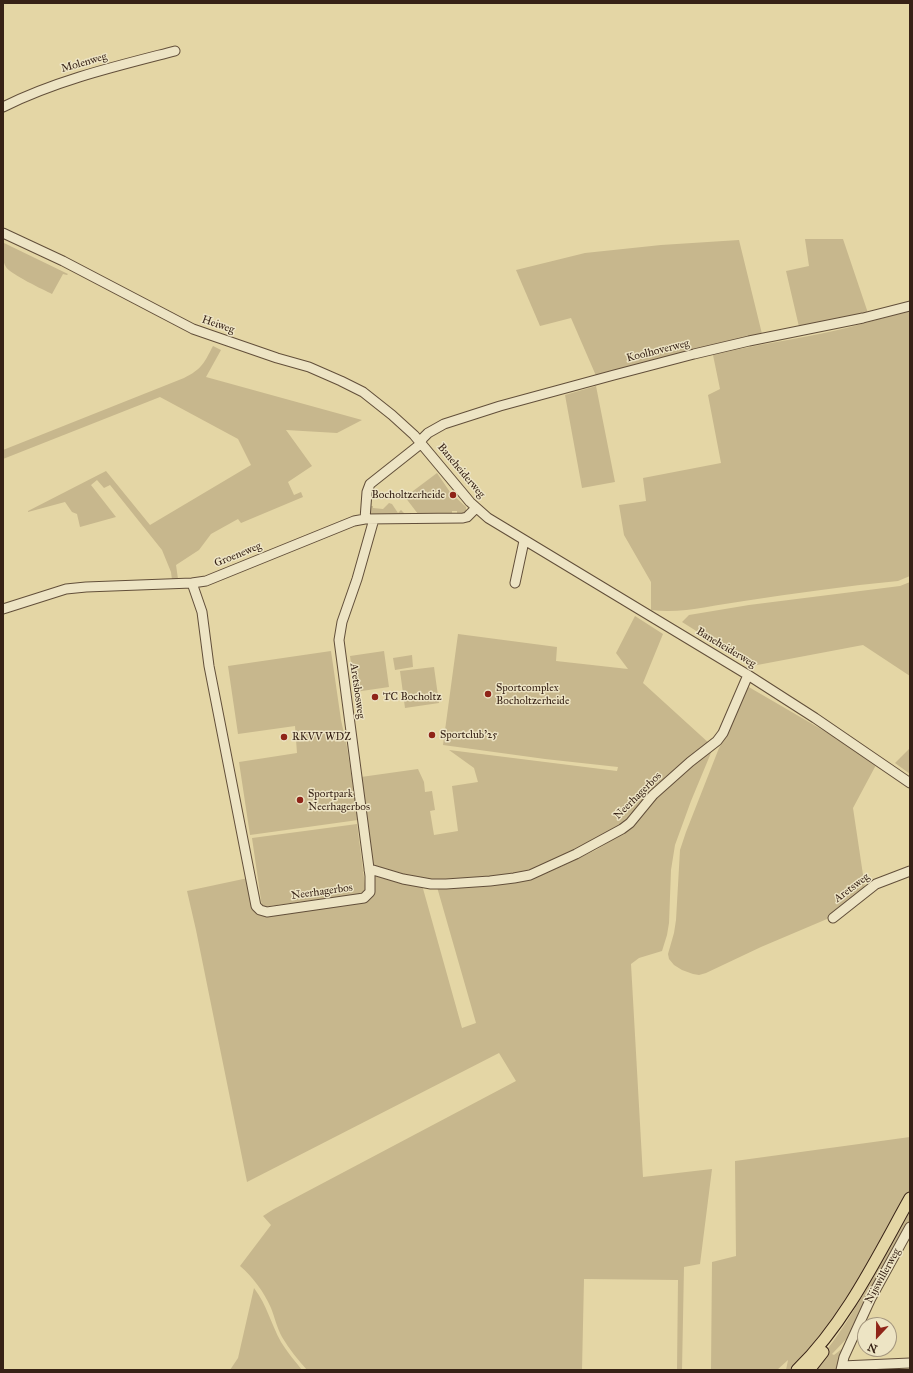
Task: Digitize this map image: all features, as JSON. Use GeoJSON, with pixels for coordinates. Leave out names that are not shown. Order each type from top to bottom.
{"type":"FeatureCollection","features":[{"type":"Feature","properties":{"kind":"main road","name":"Nijswillerweg"},"geometry":{"type":"LineString","coordinates":[[809,1370],[824,1352],[846,1318],[910,1198]]}},
{"type":"Feature","properties":{"kind":"main road","name":"Nijswillerweg"},"geometry":{"type":"LineString","coordinates":[[797,1370],[813,1354],[829,1334],[873,1266]]}},
{"type":"Feature","properties":{"kind":"street","name":"Molenweg"},"geometry":{"type":"LineString","coordinates":[[3,107],[35,92],[73,78],[175,51]]}},
{"type":"Feature","properties":{"kind":"street","name":"Heiweg"},"geometry":{"type":"LineString","coordinates":[[3,233],[63,261],[193,329],[277,358],[309,367],[341,381],[362,392],[383,407],[402,423],[420,442]]}},
{"type":"Feature","properties":{"kind":"street","name":"Koolhoverweg"},"geometry":{"type":"LineString","coordinates":[[369,519],[367,492],[370,484],[418,446],[420,442],[435,428],[455,420],[592,381],[742,343],[863,318],[910,306]]}},
{"type":"Feature","properties":{"kind":"street","name":"Baneheiderweg"},"geometry":{"type":"LineString","coordinates":[[420,442],[476,508],[488,518],[748,675],[815,718],[910,783]]}},
{"type":"Feature","properties":{"kind":"street","name":"Groeneweg"},"geometry":{"type":"LineString","coordinates":[[3,609],[66,589],[192,583],[216,578],[354,521],[369,519],[464,518],[476,508]]}},
{"type":"Feature","properties":{"kind":"street","name":"Aretsbosweg"},"geometry":{"type":"LineString","coordinates":[[369,519],[357,579],[342,622],[339,640],[369,870]]}},
{"type":"Feature","properties":{"kind":"street"},"geometry":{"type":"LineString","coordinates":[[515,583],[524,541]]}},
{"type":"Feature","properties":{"kind":"street","name":"Neerhagerbos"},"geometry":{"type":"LineString","coordinates":[[192,583],[202,612],[210,666],[255,903],[258,908],[265,912],[364,898],[369,894],[370,890],[369,870],[403,879],[431,884],[490,881],[530,875],[576,854],[622,829],[630,823],[653,795],[720,737],[748,675]]}},
{"type":"Feature","properties":{"kind":"street","name":"Aretsweg"},"geometry":{"type":"LineString","coordinates":[[833,918],[876,884],[910,871]]}},
{"type":"Feature","properties":{"kind":"street","name":"Nijswillerweg"},"geometry":{"type":"LineString","coordinates":[[841,1368],[844,1357],[870,1298],[910,1227]]}},
{"type":"Feature","properties":{"kind":"street"},"geometry":{"type":"LineString","coordinates":[[841,1368],[910,1363]]}},
{"type":"Feature","properties":{"kind":"shaded area"},"geometry":{"type":"Polygon","coordinates":[[[805,239],[843,239],[869,316],[800,331],[786,271],[809,266],[805,239]]]}},
{"type":"Feature","properties":{"kind":"shaded area"},"geometry":{"type":"Polygon","coordinates":[[[739,240],[763,338],[597,378],[571,318],[540,326],[516,270],[585,253],[661,245],[739,240]]]}},
{"type":"Feature","properties":{"kind":"shaded area"},"geometry":{"type":"Polygon","coordinates":[[[4,243],[68,274],[63,274],[52,294],[14,274],[6,267],[3,258],[4,243]]]}},
{"type":"Feature","properties":{"kind":"shaded area"},"geometry":{"type":"Polygon","coordinates":[[[910,310],[910,576],[898,581],[802,592],[698,608],[674,611],[651,610],[651,582],[624,535],[619,505],[646,501],[643,478],[721,463],[708,395],[720,389],[713,355],[834,331],[910,310]]]}},
{"type":"Feature","properties":{"kind":"shaded area"},"geometry":{"type":"Polygon","coordinates":[[[213,346],[221,350],[206,377],[362,420],[337,433],[286,430],[312,466],[288,482],[294,495],[301,492],[303,497],[241,523],[238,519],[211,534],[199,550],[176,565],[178,579],[172,580],[171,572],[162,550],[110,485],[104,488],[97,480],[91,485],[116,517],[80,527],[77,514],[72,512],[65,502],[28,512],[106,471],[150,525],[251,465],[238,439],[160,397],[3,459],[3,450],[184,378],[195,372],[202,365],[213,346]]]}},
{"type":"Feature","properties":{"kind":"shaded area"},"geometry":{"type":"Polygon","coordinates":[[[596,386],[615,482],[582,488],[565,395],[596,386]]]}},
{"type":"Feature","properties":{"kind":"shaded area"},"geometry":{"type":"Polygon","coordinates":[[[437,473],[450,492],[466,507],[464,515],[457,515],[457,511],[452,511],[452,514],[418,514],[405,497],[437,473]]]}},
{"type":"Feature","properties":{"kind":"shaded area"},"geometry":{"type":"Polygon","coordinates":[[[389,503],[392,504],[398,513],[401,510],[406,515],[371,514],[370,506],[373,506],[373,508],[383,509],[389,503]]]}},
{"type":"Feature","properties":{"kind":"shaded area"},"geometry":{"type":"Polygon","coordinates":[[[910,582],[910,676],[863,645],[752,666],[682,622],[689,615],[749,605],[900,586],[910,582]]]}},
{"type":"Feature","properties":{"kind":"shaded area"},"geometry":{"type":"Polygon","coordinates":[[[635,616],[663,634],[643,683],[710,744],[629,822],[532,872],[438,882],[375,869],[371,864],[361,777],[418,769],[424,782],[425,792],[432,791],[435,810],[430,811],[434,835],[458,831],[452,786],[478,782],[474,768],[449,750],[617,771],[618,767],[443,745],[458,634],[557,647],[556,661],[628,669],[616,653],[635,616]]]}},
{"type":"Feature","properties":{"kind":"shaded area"},"geometry":{"type":"Polygon","coordinates":[[[331,651],[358,820],[250,835],[239,762],[297,753],[295,726],[238,734],[228,666],[331,651]]]}},
{"type":"Feature","properties":{"kind":"shaded area"},"geometry":{"type":"Polygon","coordinates":[[[384,651],[389,687],[355,692],[350,656],[384,651]]]}},
{"type":"Feature","properties":{"kind":"shaded area"},"geometry":{"type":"Polygon","coordinates":[[[412,655],[413,667],[395,670],[393,658],[412,655]]]}},
{"type":"Feature","properties":{"kind":"shaded area"},"geometry":{"type":"Polygon","coordinates":[[[434,667],[439,703],[405,708],[400,671],[434,667]]]}},
{"type":"Feature","properties":{"kind":"shaded area"},"geometry":{"type":"Polygon","coordinates":[[[747,686],[845,743],[876,765],[853,808],[865,888],[827,919],[761,947],[706,973],[699,975],[693,974],[674,965],[669,959],[668,954],[676,920],[680,850],[719,748],[725,738],[747,686]]]}},
{"type":"Feature","properties":{"kind":"shaded area"},"geometry":{"type":"Polygon","coordinates":[[[713,748],[675,845],[671,870],[669,923],[662,951],[639,958],[631,964],[643,1177],[712,1169],[700,1264],[684,1267],[682,1370],[677,1370],[678,1280],[584,1279],[582,1370],[307,1370],[282,1337],[271,1308],[262,1291],[254,1280],[240,1266],[271,1225],[263,1216],[516,1081],[499,1053],[247,1182],[187,891],[248,878],[255,912],[262,916],[367,900],[374,892],[374,875],[422,885],[462,1028],[476,1023],[437,887],[502,884],[534,877],[549,872],[596,850],[625,832],[656,796],[713,748]]]}},
{"type":"Feature","properties":{"kind":"shaded area"},"geometry":{"type":"Polygon","coordinates":[[[910,748],[910,774],[895,763],[910,748]]]}},
{"type":"Feature","properties":{"kind":"shaded area"},"geometry":{"type":"Polygon","coordinates":[[[357,824],[366,893],[262,907],[252,838],[357,824]]]}},
{"type":"Feature","properties":{"kind":"shaded area"},"geometry":{"type":"Polygon","coordinates":[[[910,1137],[910,1190],[849,1301],[795,1370],[786,1370],[788,1360],[777,1370],[711,1370],[712,1262],[736,1256],[735,1161],[910,1137]]]}},
{"type":"Feature","properties":{"kind":"shaded area"},"geometry":{"type":"Polygon","coordinates":[[[910,1208],[910,1223],[861,1317],[857,1317],[857,1325],[854,1331],[832,1354],[834,1355],[848,1344],[838,1370],[810,1370],[839,1333],[876,1271],[910,1208]]]}},
{"type":"Feature","properties":{"kind":"shaded area"},"geometry":{"type":"Polygon","coordinates":[[[254,1288],[262,1301],[281,1342],[302,1370],[230,1370],[238,1358],[254,1288]]]}},
{"type":"Feature","properties":{"kind":"place","name":"Bocholtzerheide"},"geometry":{"type":"Point","coordinates":[453,495]}},
{"type":"Feature","properties":{"kind":"place","name":"Sportcomplex Bocholtzerheide"},"geometry":{"type":"Point","coordinates":[488,694]}},
{"type":"Feature","properties":{"kind":"place","name":"TC Bocholtz"},"geometry":{"type":"Point","coordinates":[375,697]}},
{"type":"Feature","properties":{"kind":"place","name":"Sportclub'25"},"geometry":{"type":"Point","coordinates":[432,735]}},
{"type":"Feature","properties":{"kind":"place","name":"RKVV WDZ"},"geometry":{"type":"Point","coordinates":[284,737]}},
{"type":"Feature","properties":{"kind":"place","name":"Sportpark Neerhagerbos"},"geometry":{"type":"Point","coordinates":[300,800]}}]}
